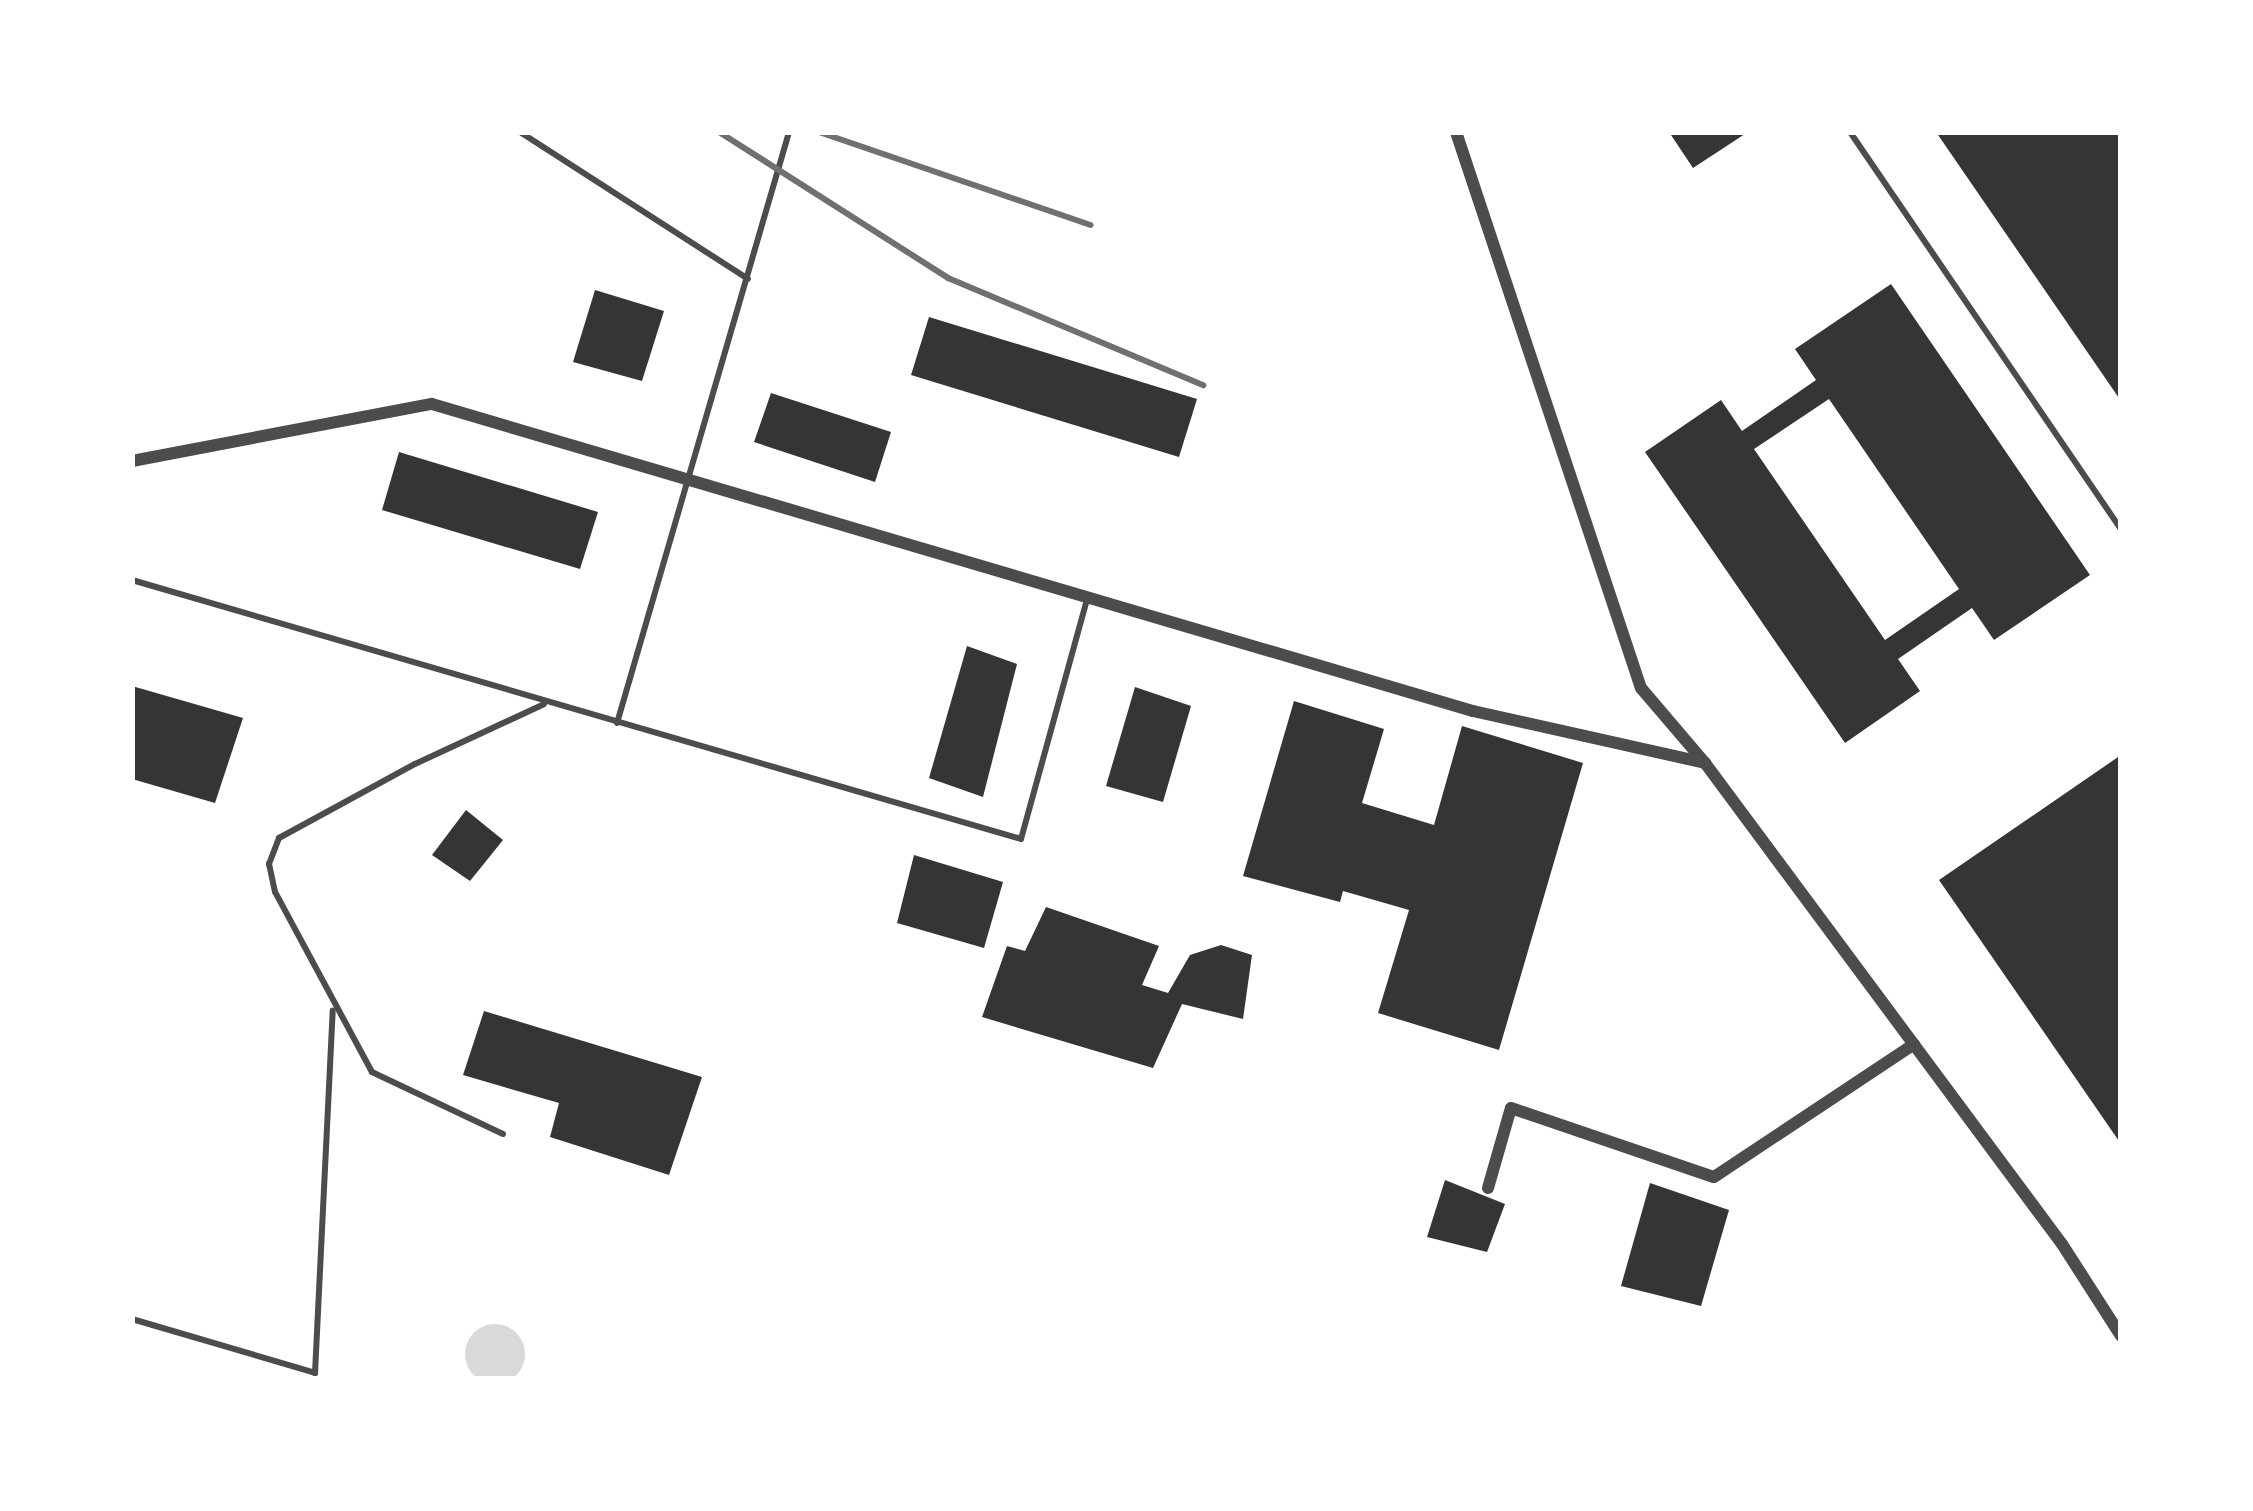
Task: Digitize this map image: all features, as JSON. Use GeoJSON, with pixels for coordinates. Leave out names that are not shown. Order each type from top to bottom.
{"type":"FeatureCollection","features":[{"type":"Feature","properties":{"kind":"street"},"geometry":{"type":"LineString","coordinates":[[1456,132],[1641,688],[1705,763],[1914,1044],[2062,1244],[2121,1336]]}},
{"type":"Feature","properties":{"kind":"street"},"geometry":{"type":"LineString","coordinates":[[132,461],[432,404],[1473,711],[1705,763]]}},
{"type":"Feature","properties":{"kind":"street"},"geometry":{"type":"LineString","coordinates":[[1488,1188],[1511,1108],[1714,1177],[1914,1044]]}},
{"type":"Feature","properties":{"kind":"lane"},"geometry":{"type":"LineString","coordinates":[[520,132],[748,279]]}},
{"type":"Feature","properties":{"kind":"lane"},"geometry":{"type":"LineString","coordinates":[[617,723],[789,132]]}},
{"type":"Feature","properties":{"kind":"lane"},"geometry":{"type":"LineString","coordinates":[[1850,132],[2121,529]]}},
{"type":"Feature","properties":{"kind":"lane"},"geometry":{"type":"LineString","coordinates":[[132,580],[1021,838],[1088,596]]}},
{"type":"Feature","properties":{"kind":"lane"},"geometry":{"type":"LineString","coordinates":[[503,1134],[372,1072],[275,892],[269,864],[279,838],[415,764],[547,702]]}},
{"type":"Feature","properties":{"kind":"lane"},"geometry":{"type":"LineString","coordinates":[[132,1319],[315,1373],[333,1005]]}},
{"type":"Feature","properties":{"kind":"shaded area"},"geometry":{"type":"Polygon","coordinates":[[[495,1324],[516,1333],[525,1354],[516,1375],[495,1384],[474,1375],[465,1354],[474,1333],[495,1324]]]}},
{"type":"Feature","properties":{"kind":"building"},"geometry":{"type":"Polygon","coordinates":[[[1669,132],[1748,132],[1693,168],[1669,132]]]}},
{"type":"Feature","properties":{"kind":"building"},"geometry":{"type":"Polygon","coordinates":[[[1936,132],[2121,132],[2121,401],[1936,132]]]}},
{"type":"Feature","properties":{"kind":"building"},"geometry":{"type":"Polygon","coordinates":[[[1891,284],[2090,575],[1994,640],[1972,608],[1898,659],[1920,691],[1845,743],[1645,452],[1721,400],[1742,431],[1816,380],[1795,349],[1891,284]],[[1829,399],[1754,449],[1885,640],[1959,589],[1829,399]]]}},
{"type":"Feature","properties":{"kind":"building"},"geometry":{"type":"Polygon","coordinates":[[[595,290],[664,311],[642,381],[573,362],[595,290]]]}},
{"type":"Feature","properties":{"kind":"building"},"geometry":{"type":"Polygon","coordinates":[[[929,317],[1197,399],[1179,457],[911,375],[929,317]]]}},
{"type":"Feature","properties":{"kind":"building"},"geometry":{"type":"Polygon","coordinates":[[[771,393],[891,432],[875,482],[754,442],[771,393]]]}},
{"type":"Feature","properties":{"kind":"building"},"geometry":{"type":"Polygon","coordinates":[[[399,452],[598,512],[580,569],[382,510],[399,452]]]}},
{"type":"Feature","properties":{"kind":"building"},"geometry":{"type":"Polygon","coordinates":[[[967,646],[1017,664],[983,797],[929,778],[967,646]]]}},
{"type":"Feature","properties":{"kind":"building"},"geometry":{"type":"Polygon","coordinates":[[[132,686],[243,718],[215,803],[132,779],[132,686]]]}},
{"type":"Feature","properties":{"kind":"building"},"geometry":{"type":"Polygon","coordinates":[[[1135,687],[1191,706],[1163,802],[1106,786],[1135,687]]]}},
{"type":"Feature","properties":{"kind":"building"},"geometry":{"type":"Polygon","coordinates":[[[1294,701],[1384,729],[1362,803],[1434,825],[1462,726],[1583,763],[1499,1050],[1378,1013],[1409,910],[1343,891],[1340,902],[1243,876],[1294,701]]]}},
{"type":"Feature","properties":{"kind":"building"},"geometry":{"type":"Polygon","coordinates":[[[2121,755],[2121,1144],[1939,880],[2121,755]]]}},
{"type":"Feature","properties":{"kind":"building"},"geometry":{"type":"Polygon","coordinates":[[[466,810],[503,840],[470,881],[432,855],[466,810]]]}},
{"type":"Feature","properties":{"kind":"building"},"geometry":{"type":"Polygon","coordinates":[[[914,855],[1003,882],[984,948],[897,923],[914,855]]]}},
{"type":"Feature","properties":{"kind":"building"},"geometry":{"type":"Polygon","coordinates":[[[1046,907],[1159,946],[1142,985],[1168,993],[1190,955],[1221,945],[1252,955],[1243,1019],[1182,1004],[1153,1068],[982,1017],[1007,946],[1025,951],[1046,907]]]}},
{"type":"Feature","properties":{"kind":"building"},"geometry":{"type":"Polygon","coordinates":[[[484,1011],[702,1077],[669,1175],[550,1137],[559,1103],[463,1075],[484,1011]]]}},
{"type":"Feature","properties":{"kind":"building"},"geometry":{"type":"Polygon","coordinates":[[[1445,1180],[1505,1204],[1487,1252],[1427,1237],[1445,1180]]]}},
{"type":"Feature","properties":{"kind":"building"},"geometry":{"type":"Polygon","coordinates":[[[1650,1183],[1729,1210],[1701,1306],[1621,1286],[1650,1183]]]}},
{"type":"Feature","properties":{"kind":"railway"},"geometry":{"type":"LineString","coordinates":[[719,132],[948,278],[1203,385]]}},
{"type":"Feature","properties":{"kind":"railway"},"geometry":{"type":"LineString","coordinates":[[819,132],[1091,225]]}}]}
